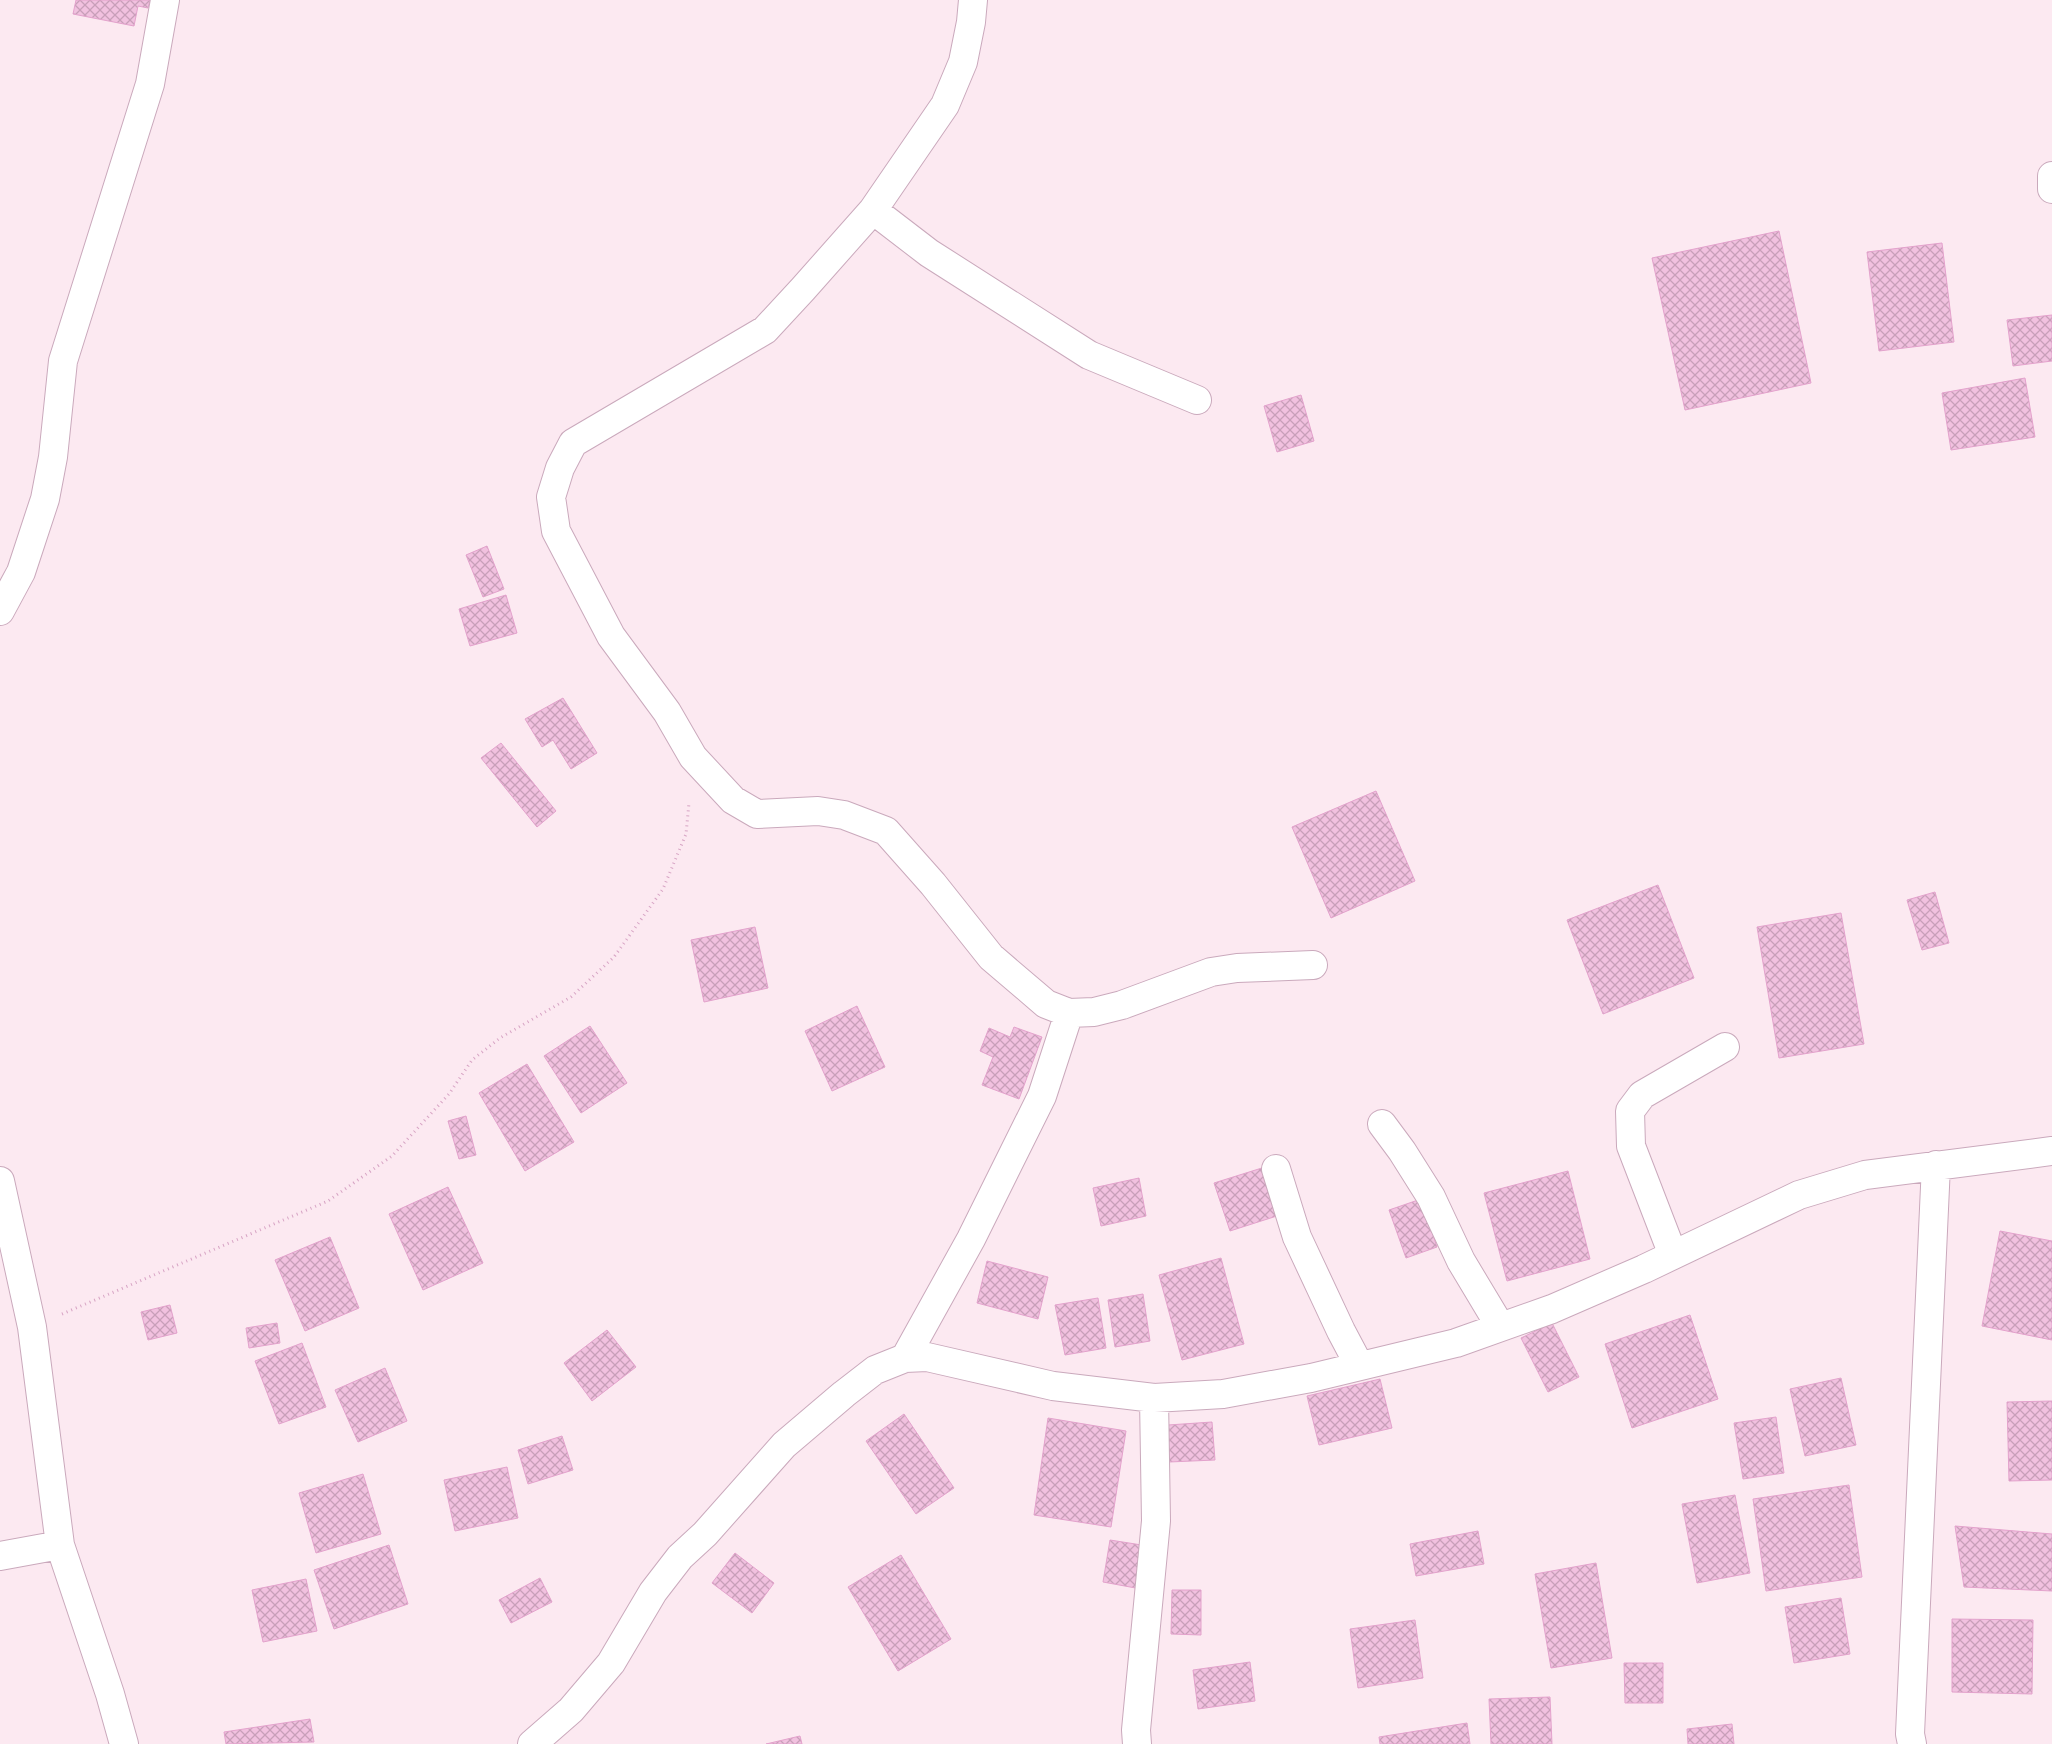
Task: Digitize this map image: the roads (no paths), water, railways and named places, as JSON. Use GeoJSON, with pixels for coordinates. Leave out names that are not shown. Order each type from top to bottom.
{"type":"FeatureCollection","features":[{"type":"Feature","properties":{"kind":"street"},"geometry":{"type":"LineString","coordinates":[[0,610],[21,572],[45,499],[53,457],[63,361],[150,84],[165,0]]}},
{"type":"Feature","properties":{"kind":"street"},"geometry":{"type":"LineString","coordinates":[[973,0],[972,22],[963,62],[945,105],[873,210],[765,330],[573,443],[560,468],[551,497],[556,531],[611,636],[667,712],[694,757],[733,800],[757,814],[818,811],[844,815],[886,831],[933,884],[991,957],[1046,1004],[1069,1013],[1094,1012],[1122,1005],[1210,972],[1237,968],[1313,965]]}},
{"type":"Feature","properties":{"kind":"street"},"geometry":{"type":"LineString","coordinates":[[2052,176],[2052,189]]}},
{"type":"Feature","properties":{"kind":"street"},"geometry":{"type":"LineString","coordinates":[[873,210],[936,258],[1089,355],[1197,400]]}},
{"type":"Feature","properties":{"kind":"street"},"geometry":{"type":"LineString","coordinates":[[905,1358],[971,1239],[1042,1096],[1069,1013]]}},
{"type":"Feature","properties":{"kind":"street"},"geometry":{"type":"LineString","coordinates":[[1673,1255],[1631,1146],[1630,1111],[1642,1095],[1725,1047]]}},
{"type":"Feature","properties":{"kind":"street"},"geometry":{"type":"LineString","coordinates":[[1382,1124],[1402,1151],[1431,1197],[1461,1261],[1500,1326]]}},
{"type":"Feature","properties":{"kind":"street"},"geometry":{"type":"LineString","coordinates":[[532,1744],[571,1710],[611,1663],[653,1592],[680,1557],[704,1534],[784,1445],[875,1370],[905,1358],[927,1358],[1053,1386],[1154,1398],[1223,1394],[1311,1378],[1456,1342],[1552,1309],[1798,1196],[1866,1175],[2052,1151]]}},
{"type":"Feature","properties":{"kind":"street"},"geometry":{"type":"LineString","coordinates":[[1909,1741],[1936,1165]]}},
{"type":"Feature","properties":{"kind":"street"},"geometry":{"type":"LineString","coordinates":[[1276,1169],[1297,1237],[1359,1365]]}},
{"type":"Feature","properties":{"kind":"street"},"geometry":{"type":"LineString","coordinates":[[0,1181],[32,1327],[60,1545],[110,1694],[124,1744]]}},
{"type":"Feature","properties":{"kind":"street"},"geometry":{"type":"LineString","coordinates":[[1137,1744],[1136,1730],[1156,1521],[1154,1398]]}},
{"type":"Feature","properties":{"kind":"street"},"geometry":{"type":"LineString","coordinates":[[0,1556],[60,1545]]}}]}
